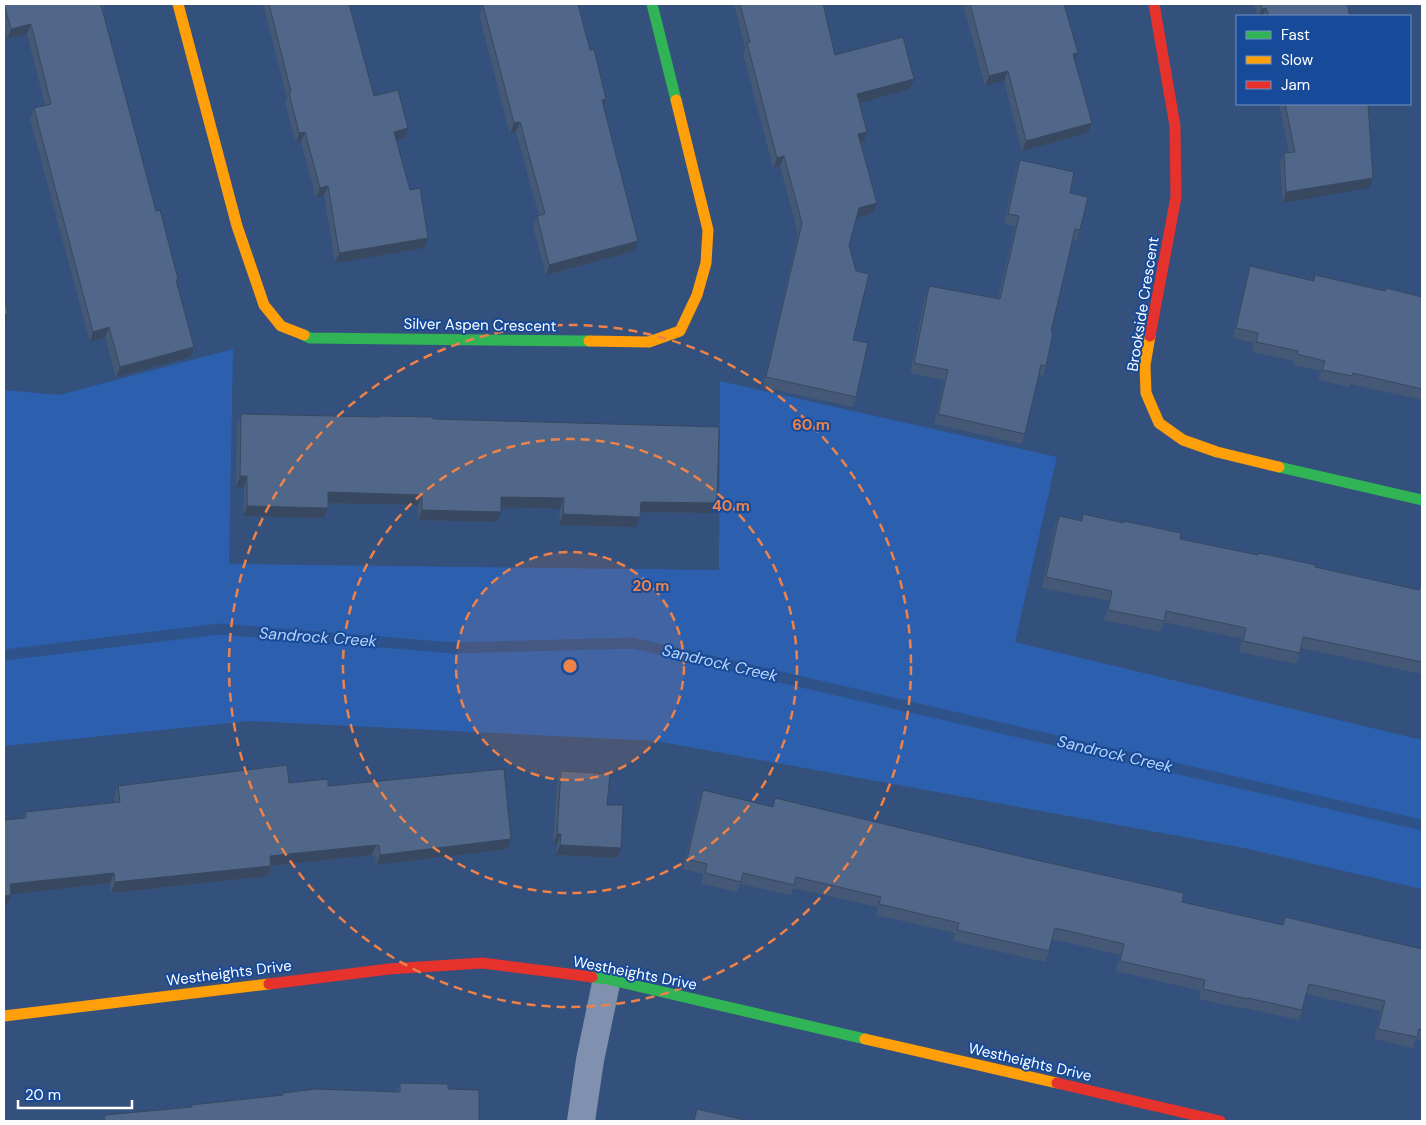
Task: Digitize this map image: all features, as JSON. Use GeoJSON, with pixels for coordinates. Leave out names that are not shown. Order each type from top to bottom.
{"type":"FeatureCollection","features":[{"type":"Feature","properties":{"kind":"street","name":"Silver Aspen Crescent"},"geometry":{"type":"LineString","coordinates":[[178,4],[237,226],[264,305],[281,326],[310,338],[649,342],[680,331],[697,295],[706,263],[708,230],[652,4]]}},
{"type":"Feature","properties":{"kind":"street","name":"Brookside Crescent"},"geometry":{"type":"LineString","coordinates":[[1154,4],[1175,126],[1176,197],[1145,365],[1146,393],[1159,423],[1183,440],[1217,452],[1422,500]]}},
{"type":"Feature","properties":{"kind":"street","name":"Westheights Drive"},"geometry":{"type":"LineString","coordinates":[[4,1016],[389,969],[482,963],[607,979],[1220,1121]]}},
{"type":"Feature","properties":{"kind":"street"},"geometry":{"type":"LineString","coordinates":[[581,1121],[590,1060],[607,979]]}},
{"type":"Feature","properties":{"kind":"shaded area"},"geometry":{"type":"Polygon","coordinates":[[[233,349],[229,564],[719,570],[720,381],[1057,457],[1015,642],[1422,740],[1422,889],[1244,848],[656,741],[250,721],[4,746],[4,390],[59,395],[233,349]]]}},
{"type":"Feature","properties":{"kind":"building"},"geometry":{"type":"Polygon","coordinates":[[[4,4],[104,4],[101,5],[156,211],[160,210],[194,347],[120,367],[109,327],[93,332],[34,108],[51,104],[31,24],[11,29],[4,4]]]}},
{"type":"Feature","properties":{"kind":"building"},"geometry":{"type":"Polygon","coordinates":[[[269,4],[349,4],[374,96],[398,90],[408,128],[394,132],[410,190],[420,188],[428,238],[339,253],[328,186],[320,188],[305,132],[299,133],[269,4]]]}},
{"type":"Feature","properties":{"kind":"building"},"geometry":{"type":"Polygon","coordinates":[[[578,4],[590,50],[594,49],[606,99],[602,100],[638,241],[549,265],[537,216],[545,214],[520,122],[514,123],[483,5],[578,4]]]}},
{"type":"Feature","properties":{"kind":"building"},"geometry":{"type":"Polygon","coordinates":[[[740,4],[823,4],[835,55],[903,37],[914,79],[857,94],[867,132],[858,134],[877,203],[859,208],[849,245],[856,271],[869,274],[853,340],[868,343],[856,397],[766,377],[802,223],[784,156],[777,158],[747,43],[750,42],[740,4]]]}},
{"type":"Feature","properties":{"kind":"building"},"geometry":{"type":"Polygon","coordinates":[[[970,4],[1064,4],[1078,53],[1073,54],[1092,123],[1026,141],[1008,71],[989,76],[970,4]]]}},
{"type":"Feature","properties":{"kind":"building"},"geometry":{"type":"Polygon","coordinates":[[[1260,4],[1347,4],[1350,15],[1269,15],[1266,8],[1262,9],[1260,4]]]}},
{"type":"Feature","properties":{"kind":"building"},"geometry":{"type":"Polygon","coordinates":[[[1285,105],[1368,105],[1373,178],[1286,192],[1284,153],[1295,152],[1285,105]]]}},
{"type":"Feature","properties":{"kind":"building"},"geometry":{"type":"Polygon","coordinates":[[[1020,160],[1074,172],[1070,193],[1088,197],[1080,230],[1075,229],[1051,332],[1053,333],[1046,366],[1041,365],[1025,434],[938,414],[948,370],[914,363],[929,286],[1000,299],[1019,216],[1008,214],[1020,160]]]}},
{"type":"Feature","properties":{"kind":"building"},"geometry":{"type":"Polygon","coordinates":[[[1250,266],[1314,281],[1315,275],[1385,291],[1386,288],[1422,297],[1422,389],[1353,373],[1352,376],[1322,370],[1325,361],[1297,354],[1298,351],[1256,342],[1258,333],[1236,328],[1250,266]]]}},
{"type":"Feature","properties":{"kind":"building"},"geometry":{"type":"Polygon","coordinates":[[[4,297],[8,314],[4,315],[4,297]]]}},
{"type":"Feature","properties":{"kind":"building"},"geometry":{"type":"Polygon","coordinates":[[[241,414],[433,417],[433,419],[719,427],[717,503],[641,502],[640,517],[563,514],[564,498],[501,497],[501,512],[422,510],[422,495],[328,492],[328,508],[247,506],[247,476],[240,476],[241,414]]]}},
{"type":"Feature","properties":{"kind":"building"},"geometry":{"type":"Polygon","coordinates":[[[1083,514],[1181,533],[1180,539],[1316,565],[1315,567],[1419,590],[1420,586],[1422,586],[1422,662],[1303,637],[1300,653],[1243,641],[1246,628],[1166,611],[1164,621],[1108,610],[1112,591],[1046,577],[1059,516],[1082,521],[1083,514]]]}},
{"type":"Feature","properties":{"kind":"building"},"geometry":{"type":"Polygon","coordinates":[[[287,765],[289,783],[328,779],[328,786],[504,769],[511,839],[380,855],[379,846],[376,845],[270,856],[271,866],[115,882],[114,873],[10,884],[11,895],[4,896],[4,820],[26,818],[25,812],[120,802],[118,786],[287,765]]]}},
{"type":"Feature","properties":{"kind":"building"},"geometry":{"type":"Polygon","coordinates":[[[561,771],[610,774],[607,805],[623,805],[621,848],[560,845],[561,834],[557,834],[561,771]]]}},
{"type":"Feature","properties":{"kind":"building"},"geometry":{"type":"Polygon","coordinates":[[[703,790],[773,807],[775,798],[1184,893],[1182,902],[1283,925],[1285,917],[1422,949],[1422,1030],[1419,1029],[1417,1037],[1378,1029],[1385,1001],[1309,984],[1302,1010],[1203,989],[1205,980],[1120,961],[1124,944],[1055,928],[1049,951],[957,930],[959,923],[879,904],[881,897],[796,877],[794,885],[743,873],[741,882],[705,873],[707,864],[687,859],[703,790]]]}},
{"type":"Feature","properties":{"kind":"building"},"geometry":{"type":"Polygon","coordinates":[[[400,1083],[448,1084],[448,1089],[479,1090],[479,1121],[105,1121],[105,1115],[192,1107],[191,1105],[283,1095],[283,1093],[316,1089],[400,1092],[400,1083]]]}},
{"type":"Feature","properties":{"kind":"building"},"geometry":{"type":"Polygon","coordinates":[[[697,1109],[749,1121],[694,1121],[697,1109]]]}},
{"type":"Feature","properties":{"kind":"waterway","name":"Sandrock Creek"},"geometry":{"type":"LineString","coordinates":[[4,655],[220,629],[454,648],[633,643],[1422,825]]}},
{"type":"Feature","properties":{"kind":"traffic: fast"},"geometry":{"type":"LineString","coordinates":[[652,4],[676,100]]}},
{"type":"Feature","properties":{"kind":"traffic: fast"},"geometry":{"type":"LineString","coordinates":[[304,335],[310,338],[589,341]]}},
{"type":"Feature","properties":{"kind":"traffic: fast"},"geometry":{"type":"LineString","coordinates":[[1279,467],[1422,500]]}},
{"type":"Feature","properties":{"kind":"traffic: fast"},"geometry":{"type":"LineString","coordinates":[[592,977],[865,1039]]}},
{"type":"Feature","properties":{"kind":"traffic: slow"},"geometry":{"type":"LineString","coordinates":[[178,4],[237,226],[264,305],[281,326],[304,335]]}},
{"type":"Feature","properties":{"kind":"traffic: slow"},"geometry":{"type":"LineString","coordinates":[[589,341],[649,342],[680,331],[697,295],[706,263],[708,230],[676,100]]}},
{"type":"Feature","properties":{"kind":"traffic: slow"},"geometry":{"type":"LineString","coordinates":[[1150,336],[1145,365],[1146,393],[1159,423],[1183,440],[1217,452],[1279,467]]}},
{"type":"Feature","properties":{"kind":"traffic: slow"},"geometry":{"type":"LineString","coordinates":[[4,1016],[269,984]]}},
{"type":"Feature","properties":{"kind":"traffic: slow"},"geometry":{"type":"LineString","coordinates":[[865,1039],[1057,1083]]}},
{"type":"Feature","properties":{"kind":"traffic: jam"},"geometry":{"type":"LineString","coordinates":[[1150,336],[1176,197],[1175,126],[1154,4]]}},
{"type":"Feature","properties":{"kind":"traffic: jam"},"geometry":{"type":"LineString","coordinates":[[269,984],[389,969],[482,963],[592,977]]}},
{"type":"Feature","properties":{"kind":"traffic: jam"},"geometry":{"type":"LineString","coordinates":[[1057,1083],[1220,1121]]}}]}
